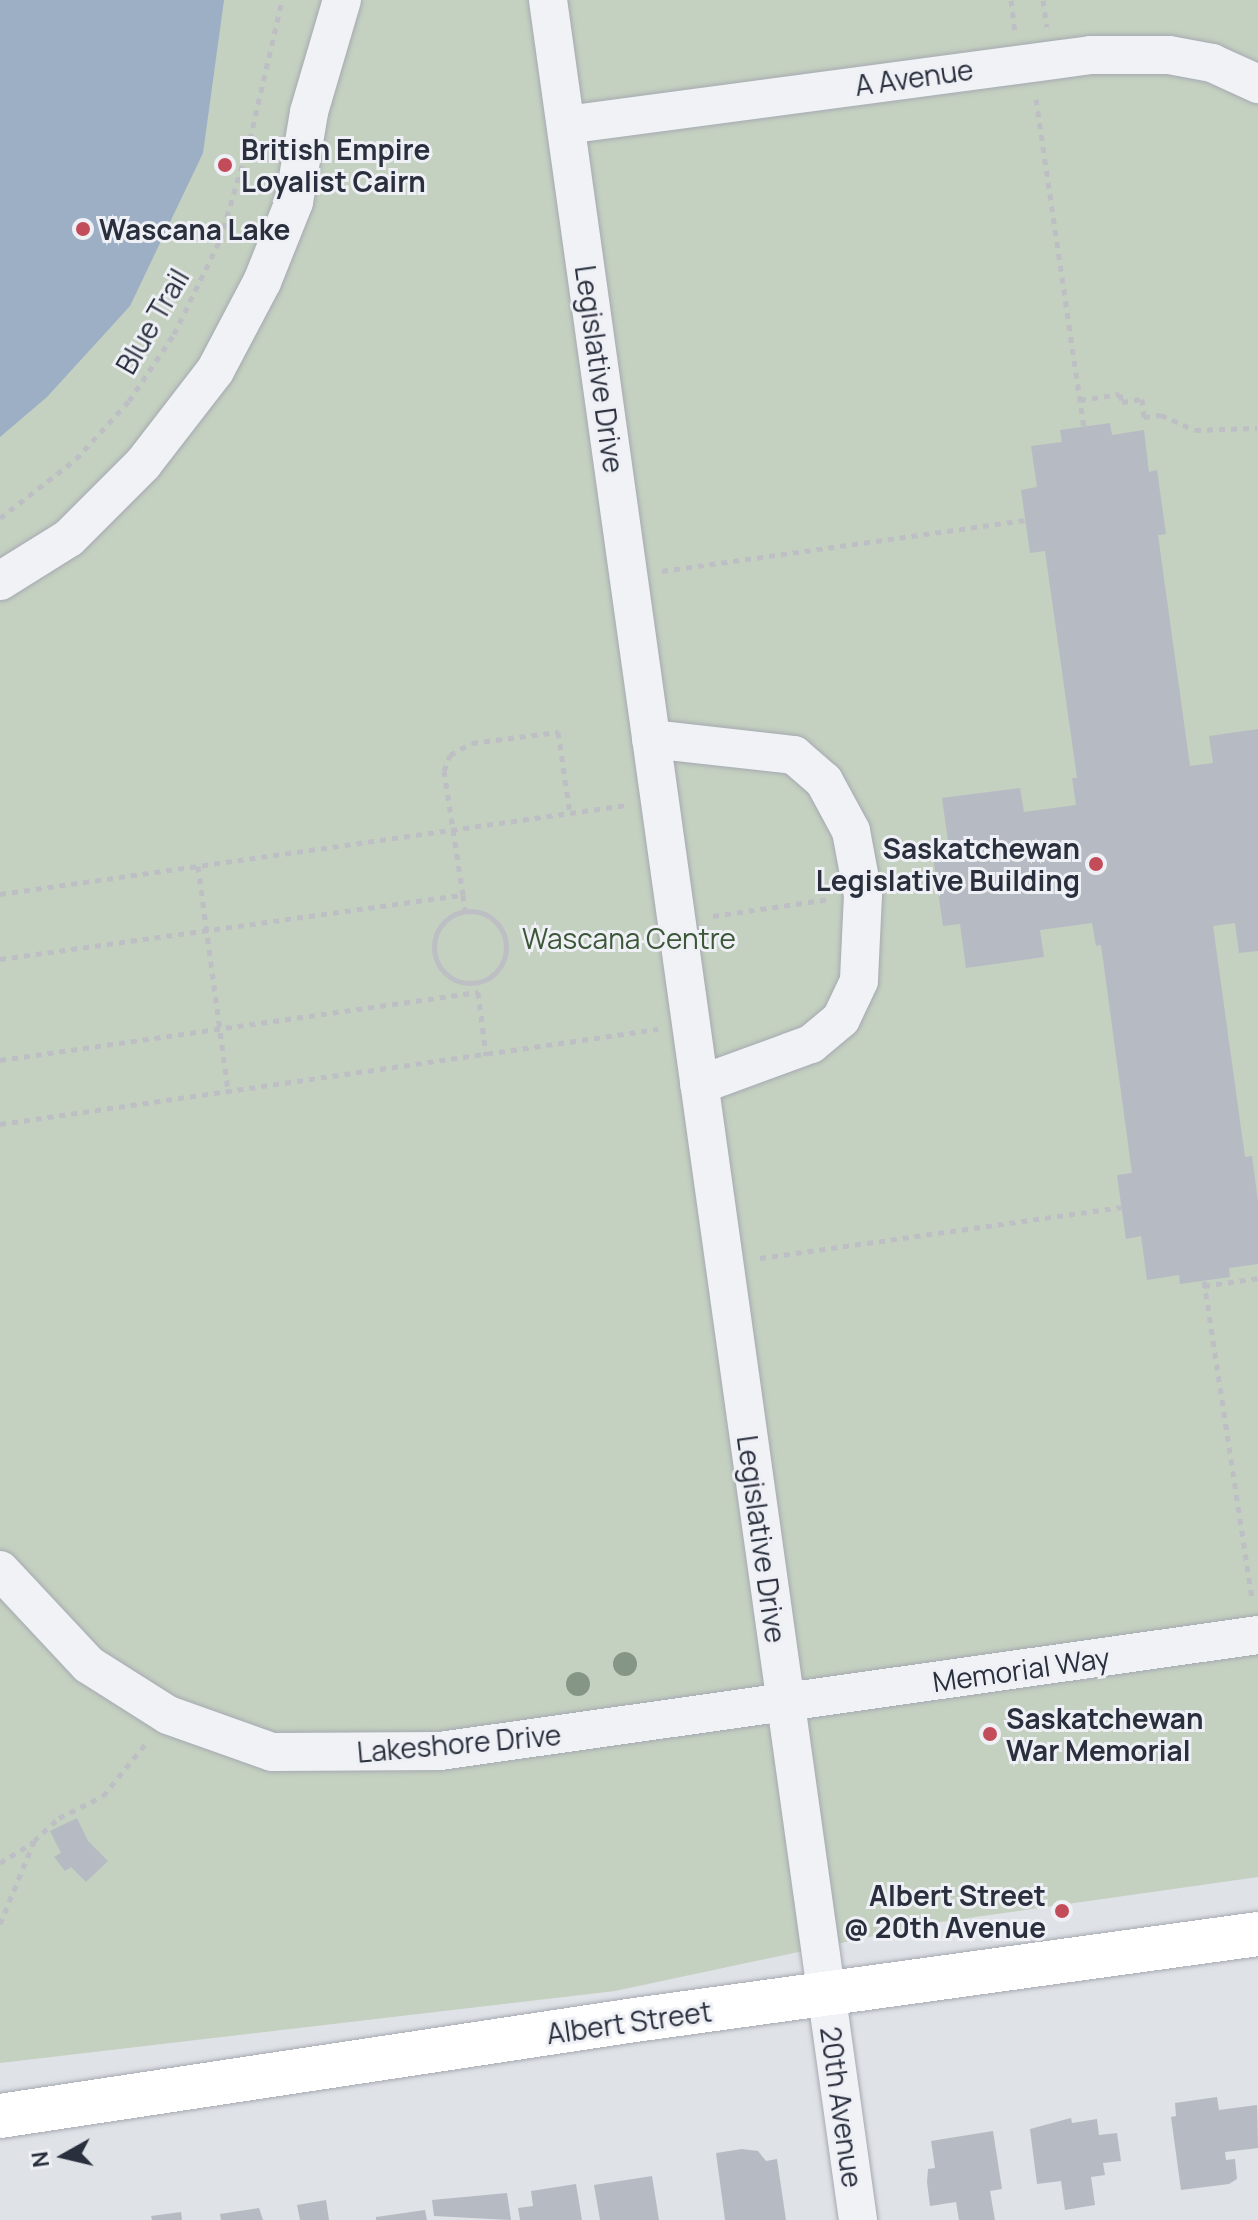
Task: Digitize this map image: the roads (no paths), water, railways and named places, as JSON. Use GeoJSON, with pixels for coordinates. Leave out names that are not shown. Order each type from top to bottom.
{"type":"FeatureCollection","features":[{"type":"Feature","properties":{"kind":"main road","name":"Albert Street"},"geometry":{"type":"LineString","coordinates":[[0,2116],[825,1994],[1258,1934]]}},
{"type":"Feature","properties":{"kind":"street"},"geometry":{"type":"LineString","coordinates":[[0,581],[69,538],[143,464],[215,371],[262,282],[294,202],[309,112],[342,0]]}},
{"type":"Feature","properties":{"kind":"street","name":"Legislative Drive"},"geometry":{"type":"LineString","coordinates":[[548,0],[825,1994]]}},
{"type":"Feature","properties":{"kind":"street","name":"A Avenue"},"geometry":{"type":"LineString","coordinates":[[566,125],[1031,62],[1169,55],[1212,63],[1258,84]]}},
{"type":"Feature","properties":{"kind":"street"},"geometry":{"type":"LineString","coordinates":[[651,739],[794,755],[824,781],[851,831],[863,895],[859,981],[841,1019],[811,1044],[699,1085]]}},
{"type":"Feature","properties":{"kind":"street","name":"Lakeshore Drive"},"geometry":{"type":"LineString","coordinates":[[0,1570],[89,1665],[168,1715],[272,1752],[349,1754],[440,1751],[785,1702]]}},
{"type":"Feature","properties":{"kind":"street","name":"Memorial Way"},"geometry":{"type":"LineString","coordinates":[[785,1702],[1258,1635]]}},
{"type":"Feature","properties":{"kind":"street","name":"20th Avenue"},"geometry":{"type":"LineString","coordinates":[[825,1994],[858,2220]]}},
{"type":"Feature","properties":{"kind":"water","name":"Wascana Lake"},"geometry":{"type":"Polygon","coordinates":[[[0,0],[224,0],[203,153],[130,306],[47,397],[0,437],[0,0]]]}},
{"type":"Feature","properties":{"kind":"place","name":"British Empire Loyalist Cairn"},"geometry":{"type":"Point","coordinates":[225,165]}},
{"type":"Feature","properties":{"kind":"place","name":"Wascana Lake"},"geometry":{"type":"Point","coordinates":[83,229]}},
{"type":"Feature","properties":{"kind":"place","name":"Saskatchewan Legislative Building"},"geometry":{"type":"Point","coordinates":[1096,864]}},
{"type":"Feature","properties":{"kind":"place","name":"Saskatchewan War Memorial"},"geometry":{"type":"Point","coordinates":[990,1734]}},
{"type":"Feature","properties":{"kind":"place","name":"Albert Street @ 20th Avenue"},"geometry":{"type":"Point","coordinates":[1062,1911]}},
{"type":"Feature","properties":{"kind":"park label","name":"Wascana Centre"},"geometry":{"type":"Point","coordinates":[629,938]}}]}
